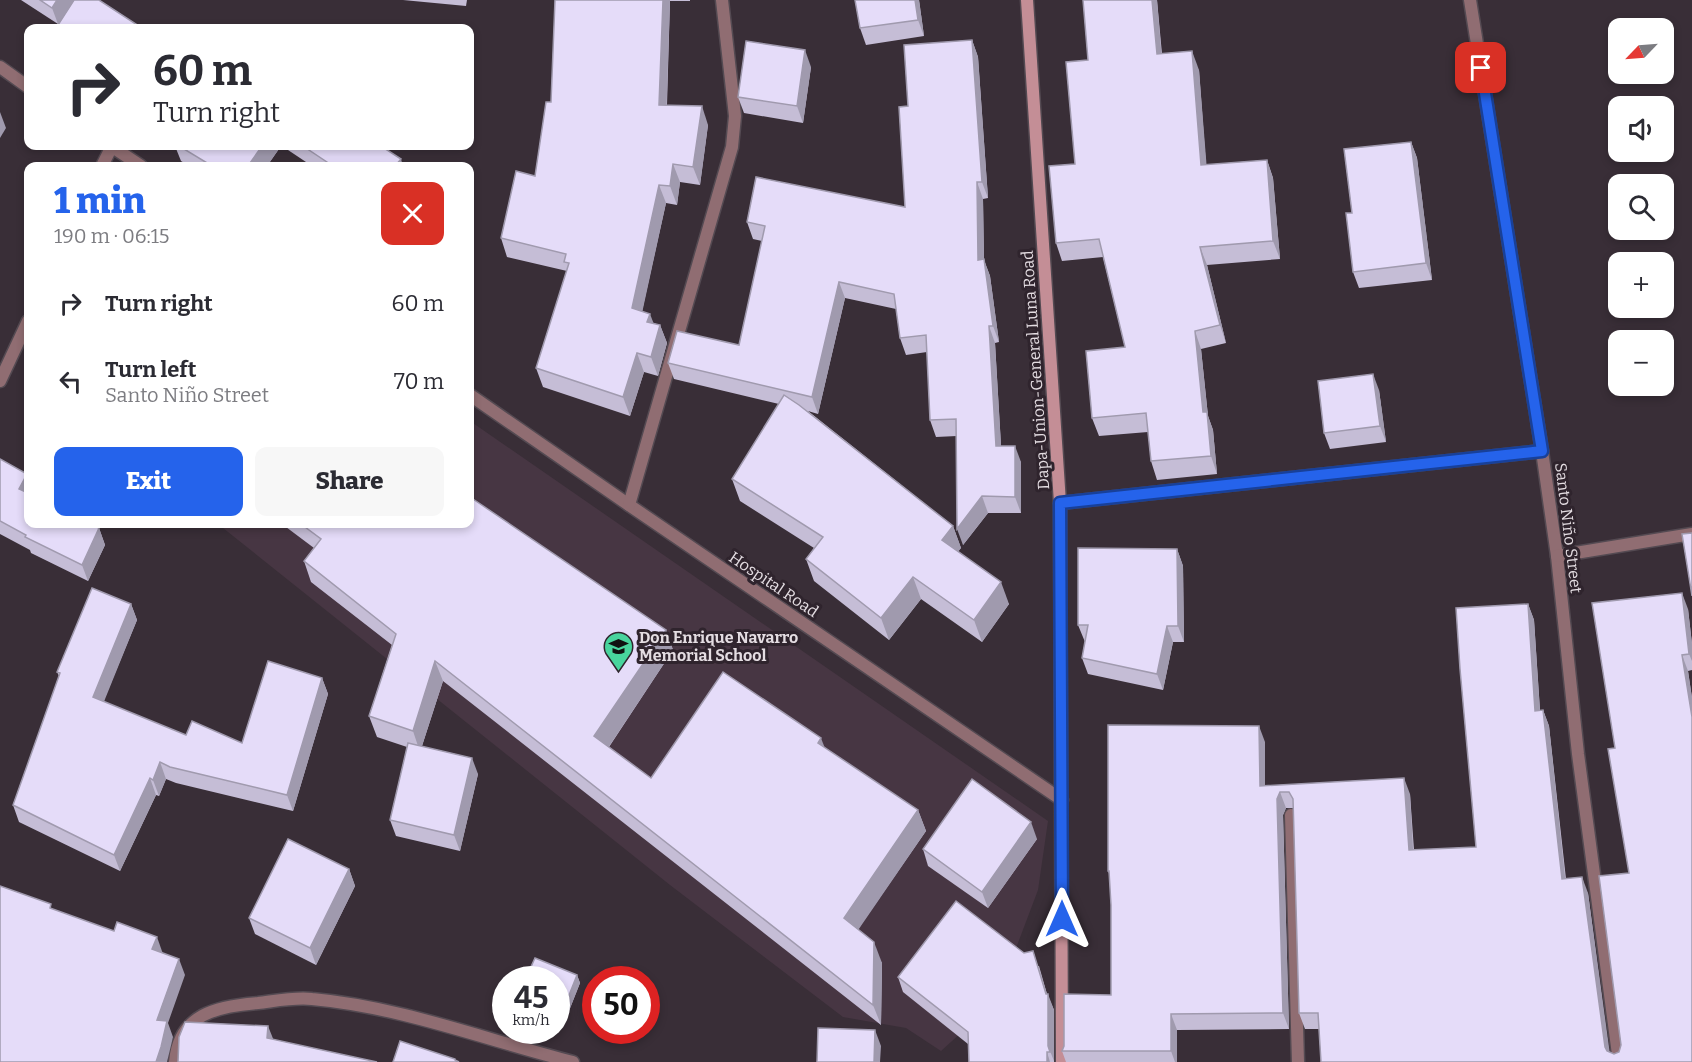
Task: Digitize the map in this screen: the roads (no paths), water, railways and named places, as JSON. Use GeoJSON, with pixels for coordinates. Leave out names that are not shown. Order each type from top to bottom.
{"type":"FeatureCollection","features":[{"type":"Feature","properties":{"kind":"main road","name":"Dapa-Union-General Luna Road"},"geometry":{"type":"LineString","coordinates":[[1027,0],[1060,503],[1062,1062]]}},
{"type":"Feature","properties":{"kind":"street"},"geometry":{"type":"LineString","coordinates":[[629,506],[732,147],[735,116],[722,0]]}},
{"type":"Feature","properties":{"kind":"street","name":"Santo Niño Street"},"geometry":{"type":"LineString","coordinates":[[1470,0],[1557,556],[1578,753],[1619,1062]]}},
{"type":"Feature","properties":{"kind":"street"},"geometry":{"type":"LineString","coordinates":[[0,67],[24,84]]}},
{"type":"Feature","properties":{"kind":"street"},"geometry":{"type":"LineString","coordinates":[[117,150],[135,162]]}},
{"type":"Feature","properties":{"kind":"street"},"geometry":{"type":"LineString","coordinates":[[0,381],[24,330]]}},
{"type":"Feature","properties":{"kind":"street","name":"Hospital Road"},"geometry":{"type":"LineString","coordinates":[[474,398],[629,506],[1062,800]]}},
{"type":"Feature","properties":{"kind":"street"},"geometry":{"type":"LineString","coordinates":[[1060,503],[1542,451]]}},
{"type":"Feature","properties":{"kind":"street"},"geometry":{"type":"LineString","coordinates":[[1557,556],[1692,534]]}},
{"type":"Feature","properties":{"kind":"street"},"geometry":{"type":"LineString","coordinates":[[1291,815],[1298,1062]]}},
{"type":"Feature","properties":{"kind":"street"},"geometry":{"type":"LineString","coordinates":[[175,1062],[176,1049],[184,1031],[201,1016],[227,1006],[310,998],[403,1013],[573,1062]]}},
{"type":"Feature","properties":{"kind":"place","name":"Don Enrique Navarro Memorial School"},"geometry":{"type":"Point","coordinates":[618,672]}}]}
